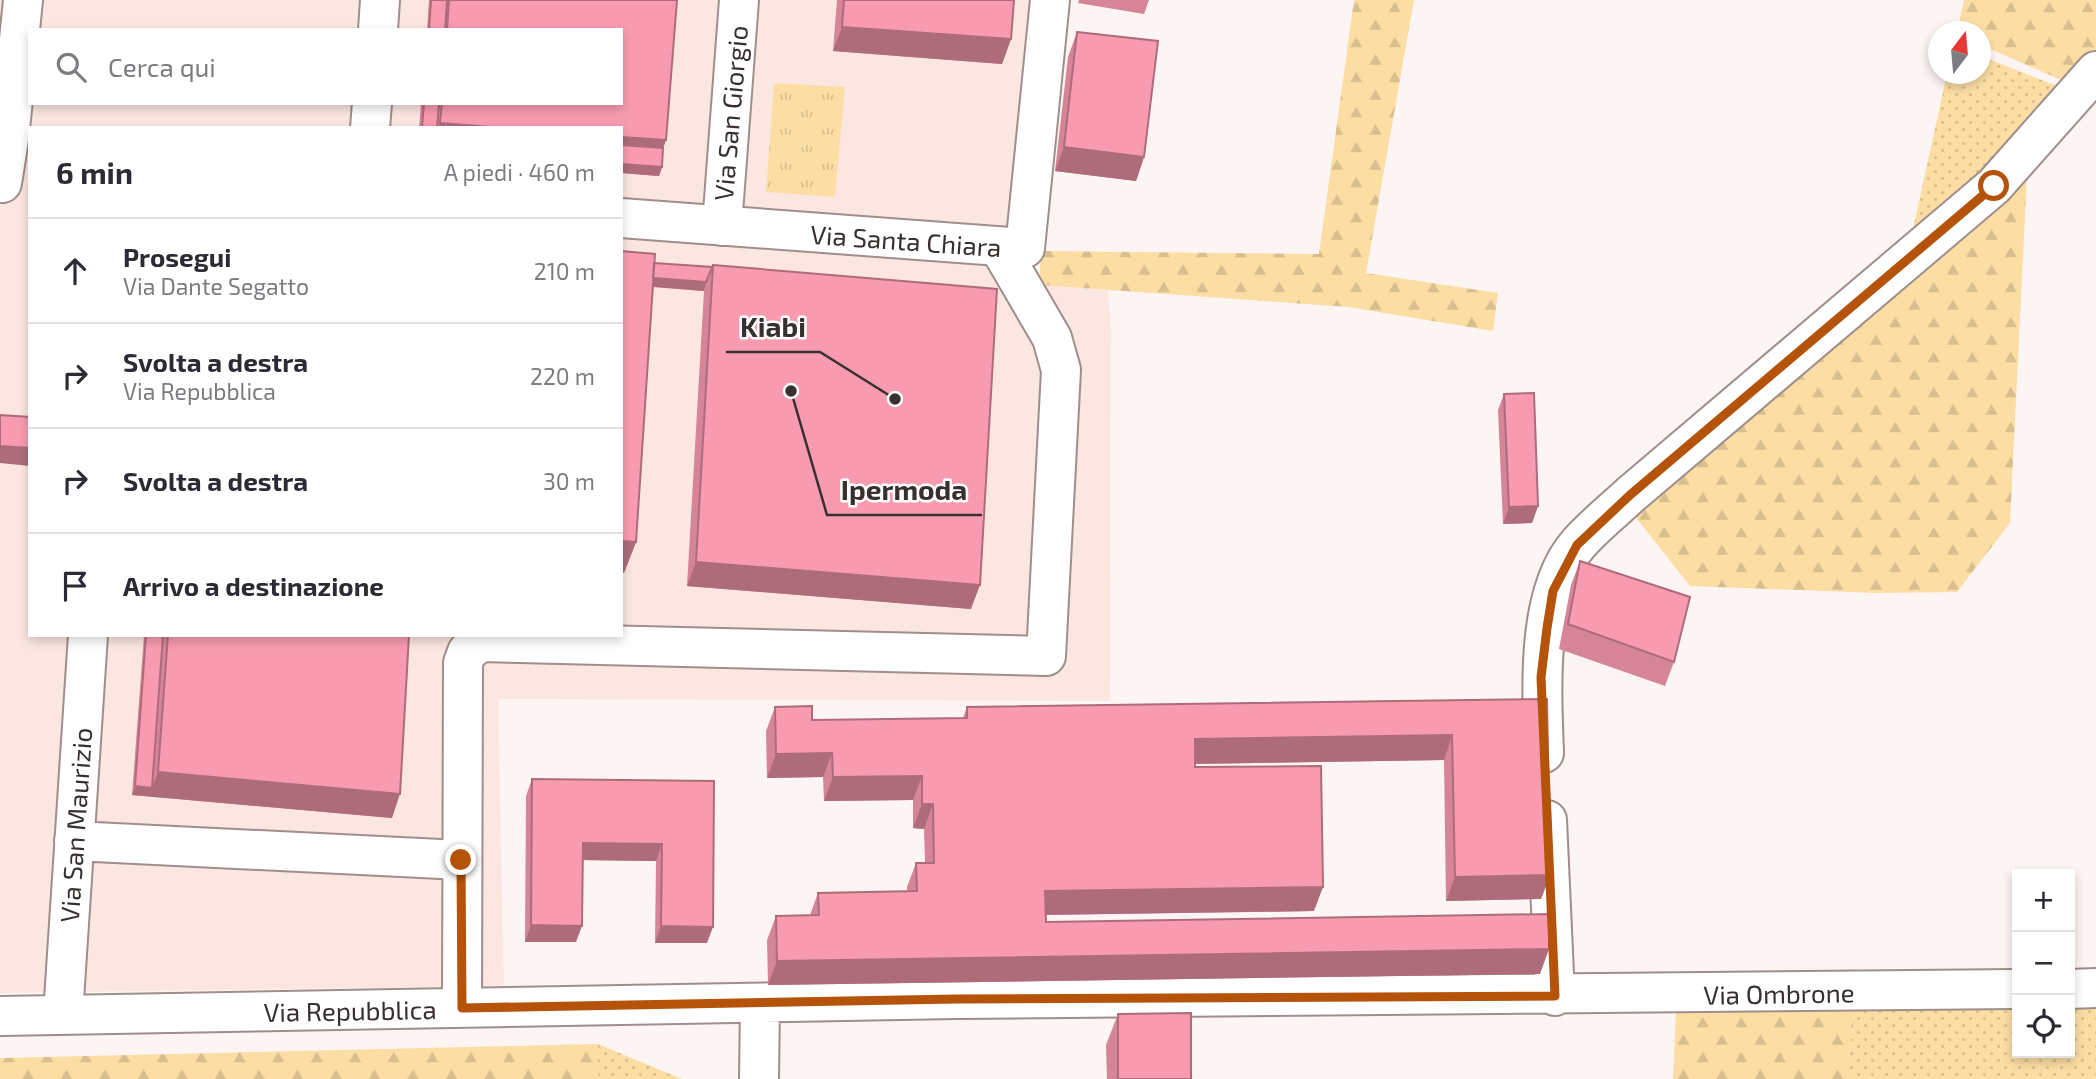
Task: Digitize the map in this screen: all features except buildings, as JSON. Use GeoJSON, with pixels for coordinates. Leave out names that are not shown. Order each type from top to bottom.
{"type":"FeatureCollection","features":[{"type":"Feature","properties":{"kind":"street"},"geometry":{"type":"LineString","coordinates":[[10,183],[9,54],[23,0]]}},
{"type":"Feature","properties":{"kind":"street"},"geometry":{"type":"LineString","coordinates":[[378,28],[380,0]]}},
{"type":"Feature","properties":{"kind":"street","name":"Via San Giorgio"},"geometry":{"type":"LineString","coordinates":[[722,226],[740,0]]}},
{"type":"Feature","properties":{"kind":"street","name":"Via Santa Chiara"},"geometry":{"type":"LineString","coordinates":[[623,218],[1025,248],[1050,0]]}},
{"type":"Feature","properties":{"kind":"street"},"geometry":{"type":"LineString","coordinates":[[1548,996],[1541,677],[1553,591],[1577,545],[1630,495],[1994,186],[2096,71]]}},
{"type":"Feature","properties":{"kind":"street"},"geometry":{"type":"LineString","coordinates":[[370,126],[372,105]]}},
{"type":"Feature","properties":{"kind":"street"},"geometry":{"type":"LineString","coordinates":[[462,1008],[463,663],[467,652],[481,642],[1046,656],[1061,370],[1052,338],[999,247]]}},
{"type":"Feature","properties":{"kind":"street","name":"Via San Maurizio"},"geometry":{"type":"LineString","coordinates":[[63,1015],[88,637]]}},
{"type":"Feature","properties":{"kind":"street"},"geometry":{"type":"LineString","coordinates":[[74,841],[461,860]]}},
{"type":"Feature","properties":{"kind":"street"},"geometry":{"type":"LineString","coordinates":[[2075,989],[2096,988]]}},
{"type":"Feature","properties":{"kind":"street","name":"Via Ombrone"},"geometry":{"type":"LineString","coordinates":[[1548,996],[2012,989]]}},
{"type":"Feature","properties":{"kind":"street","name":"Via Repubblica"},"geometry":{"type":"LineString","coordinates":[[0,1016],[1011,998],[1548,996]]}},
{"type":"Feature","properties":{"kind":"street"},"geometry":{"type":"LineString","coordinates":[[759,1079],[760,1004]]}},
{"type":"Feature","properties":{"kind":"shaded area"},"geometry":{"type":"Polygon","coordinates":[[[0,0],[1050,0],[1025,248],[1039,285],[1108,290],[1111,328],[1110,701],[498,699],[504,986],[0,993],[0,0]]]}},
{"type":"Feature","properties":{"kind":"green space"},"geometry":{"type":"Polygon","coordinates":[[[1354,0],[1414,0],[1366,273],[1498,293],[1493,331],[1348,307],[1039,285],[1041,251],[1319,254],[1354,0]]]}},
{"type":"Feature","properties":{"kind":"green space"},"geometry":{"type":"Polygon","coordinates":[[[1964,0],[2096,0],[2096,65],[2077,87],[1991,49],[1991,21],[1959,21],[1964,0]]]}},
{"type":"Feature","properties":{"kind":"green space"},"geometry":{"type":"Polygon","coordinates":[[[1991,60],[2072,92],[1906,261],[1945,84],[1991,84],[1991,60]]]}},
{"type":"Feature","properties":{"kind":"green space"},"geometry":{"type":"Polygon","coordinates":[[[774,83],[845,87],[835,197],[766,192],[774,83]]]}},
{"type":"Feature","properties":{"kind":"green space"},"geometry":{"type":"Polygon","coordinates":[[[2027,176],[2010,523],[1957,592],[1876,593],[1690,586],[1626,505],[2027,176]]]}},
{"type":"Feature","properties":{"kind":"green space"},"geometry":{"type":"Polygon","coordinates":[[[2075,1008],[2096,1008],[2096,1079],[1845,1079],[1856,1009],[2012,1009],[2012,1058],[2075,1058],[2075,1008]]]}},
{"type":"Feature","properties":{"kind":"green space"},"geometry":{"type":"Polygon","coordinates":[[[1676,1009],[1856,1009],[1845,1079],[1673,1079],[1676,1009]]]}},
{"type":"Feature","properties":{"kind":"green space"},"geometry":{"type":"Polygon","coordinates":[[[598,1044],[682,1079],[598,1079],[598,1044]]]}},
{"type":"Feature","properties":{"kind":"green space"},"geometry":{"type":"Polygon","coordinates":[[[598,1044],[598,1079],[0,1079],[0,1058],[598,1044]]]}},
{"type":"Feature","properties":{"kind":"place","name":"Ipermoda"},"geometry":{"type":"Point","coordinates":[791,391]}},
{"type":"Feature","properties":{"kind":"place","name":"Kiabi"},"geometry":{"type":"Point","coordinates":[895,399]}},
{"type":"Feature","properties":{"kind":"route"},"geometry":{"type":"LineString","coordinates":[[461,860],[462,1008],[956,999],[1555,996],[1541,677],[1553,591],[1577,545],[1630,495],[1994,186]]}}]}
